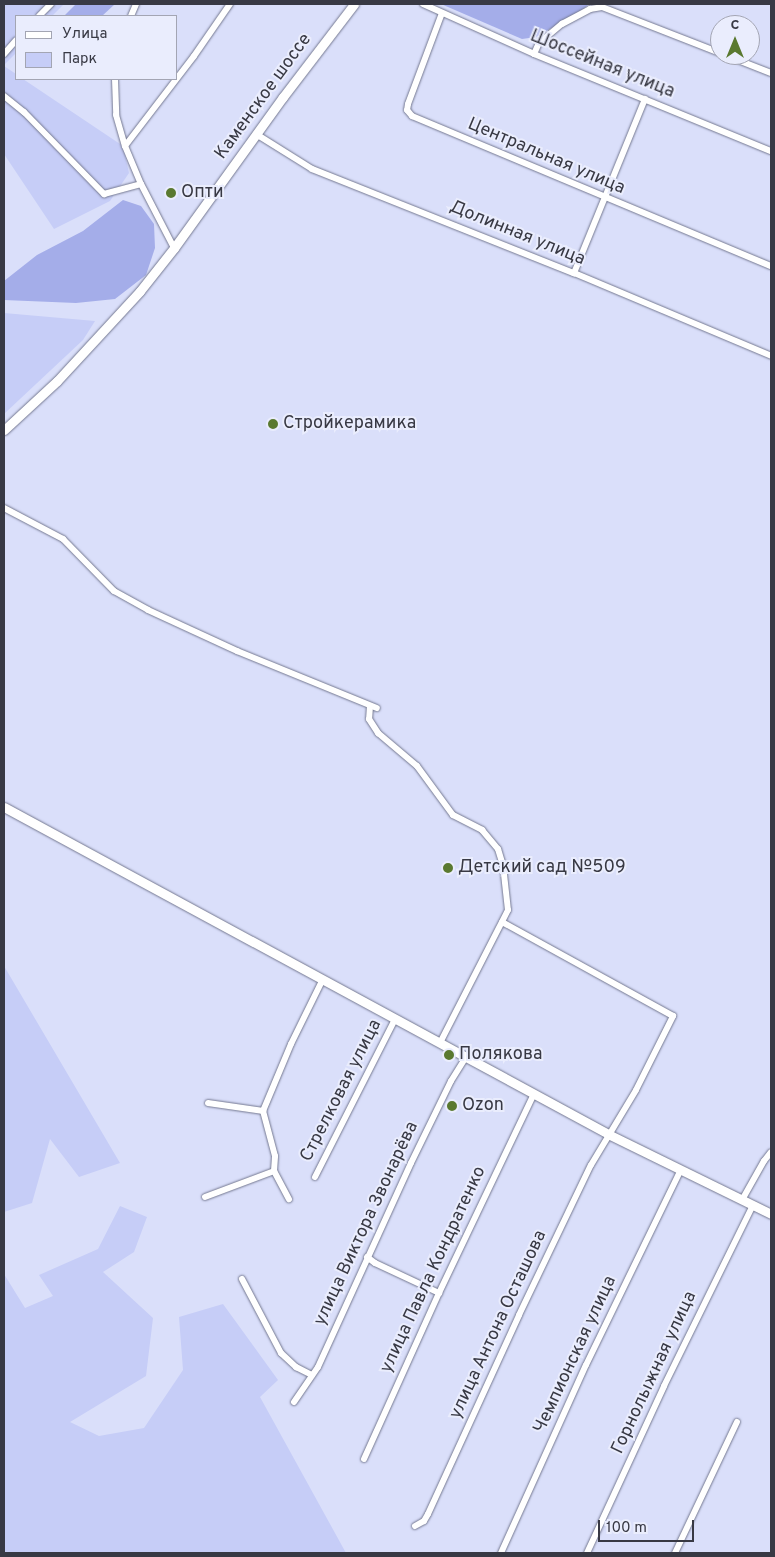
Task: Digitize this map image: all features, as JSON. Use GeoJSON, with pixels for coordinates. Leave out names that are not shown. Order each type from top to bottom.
{"type":"FeatureCollection","features":[{"type":"Feature","properties":{"kind":"street"},"geometry":{"type":"LineString","coordinates":[[40,15],[51,4]]}},
{"type":"Feature","properties":{"kind":"street"},"geometry":{"type":"LineString","coordinates":[[178,77],[230,4]]}},
{"type":"Feature","properties":{"kind":"street","name":"Каменское шоссе"},"geometry":{"type":"LineString","coordinates":[[4,430],[56,381],[122,312],[174,248],[256,134],[354,4]]}},
{"type":"Feature","properties":{"kind":"street","name":"Шоссейная улица"},"geometry":{"type":"LineString","coordinates":[[423,4],[534,54],[771,150]]}},
{"type":"Feature","properties":{"kind":"street"},"geometry":{"type":"LineString","coordinates":[[534,54],[539,44],[562,24],[590,9],[602,7],[710,49]]}},
{"type":"Feature","properties":{"kind":"street","name":"Центральная улица"},"geometry":{"type":"LineString","coordinates":[[442,13],[408,104],[408,110],[412,116],[771,266]]}},
{"type":"Feature","properties":{"kind":"street"},"geometry":{"type":"LineString","coordinates":[[4,54],[15,41]]}},
{"type":"Feature","properties":{"kind":"street"},"geometry":{"type":"LineString","coordinates":[[750,65],[771,74]]}},
{"type":"Feature","properties":{"kind":"street"},"geometry":{"type":"LineString","coordinates":[[115,80],[116,115],[125,146],[141,184],[174,248]]}},
{"type":"Feature","properties":{"kind":"street"},"geometry":{"type":"LineString","coordinates":[[125,146],[176,80]]}},
{"type":"Feature","properties":{"kind":"street"},"geometry":{"type":"LineString","coordinates":[[4,96],[24,112],[104,194],[141,184]]}},
{"type":"Feature","properties":{"kind":"street"},"geometry":{"type":"LineString","coordinates":[[574,273],[644,99]]}},
{"type":"Feature","properties":{"kind":"street","name":"Долинная улица"},"geometry":{"type":"LineString","coordinates":[[256,134],[312,169],[574,273],[771,356]]}},
{"type":"Feature","properties":{"kind":"street"},"geometry":{"type":"LineString","coordinates":[[4,508],[63,538],[114,591],[148,610],[264,663],[373,707],[369,719],[378,733],[417,766],[453,814],[482,830],[498,849],[503,865],[508,910],[440,1044]]}},
{"type":"Feature","properties":{"kind":"street"},"geometry":{"type":"LineString","coordinates":[[4,807],[610,1135],[771,1214]]}},
{"type":"Feature","properties":{"kind":"street","name":"улица Антона Осташова"},"geometry":{"type":"LineString","coordinates":[[415,1526],[424,1520],[428,1514],[519,1315],[591,1166],[636,1090],[673,1016],[502,922]]}},
{"type":"Feature","properties":{"kind":"street"},"geometry":{"type":"LineString","coordinates":[[289,1199],[274,1171],[275,1156],[263,1111],[291,1044],[323,979]]}},
{"type":"Feature","properties":{"kind":"street","name":"Стрелковая улица"},"geometry":{"type":"LineString","coordinates":[[315,1177],[395,1019]]}},
{"type":"Feature","properties":{"kind":"street","name":"улица Виктора Звонарёва"},"geometry":{"type":"LineString","coordinates":[[294,1402],[318,1367],[367,1257],[447,1089],[466,1057]]}},
{"type":"Feature","properties":{"kind":"street","name":"улица Павла Кондратенко"},"geometry":{"type":"LineString","coordinates":[[364,1459],[439,1293],[534,1094]]}},
{"type":"Feature","properties":{"kind":"street"},"geometry":{"type":"LineString","coordinates":[[208,1104],[263,1111]]}},
{"type":"Feature","properties":{"kind":"street"},"geometry":{"type":"LineString","coordinates":[[742,1200],[771,1152]]}},
{"type":"Feature","properties":{"kind":"street","name":"Чемпионская улица"},"geometry":{"type":"LineString","coordinates":[[501,1553],[586,1364],[680,1170]]}},
{"type":"Feature","properties":{"kind":"street"},"geometry":{"type":"LineString","coordinates":[[206,1197],[274,1171]]}},
{"type":"Feature","properties":{"kind":"street","name":"Горнолыжная улица"},"geometry":{"type":"LineString","coordinates":[[587,1553],[668,1377],[752,1205]]}},
{"type":"Feature","properties":{"kind":"street"},"geometry":{"type":"LineString","coordinates":[[367,1257],[375,1263],[439,1293]]}},
{"type":"Feature","properties":{"kind":"street"},"geometry":{"type":"LineString","coordinates":[[242,1279],[281,1353],[296,1367],[312,1375]]}},
{"type":"Feature","properties":{"kind":"street"},"geometry":{"type":"LineString","coordinates":[[674,1553],[687,1530],[737,1422]]}},
{"type":"Feature","properties":{"kind":"green space"},"geometry":{"type":"Polygon","coordinates":[[[4,4],[64,4],[53,15],[15,15],[15,54],[4,65],[4,4]]]}},
{"type":"Feature","properties":{"kind":"green space"},"geometry":{"type":"Polygon","coordinates":[[[4,66],[15,73],[15,80],[24,80],[123,146],[129,173],[110,201],[54,229],[4,154],[4,66]]]}},
{"type":"Feature","properties":{"kind":"green space"},"geometry":{"type":"Polygon","coordinates":[[[4,313],[95,321],[83,340],[4,414],[4,313]]]}},
{"type":"Feature","properties":{"kind":"green space"},"geometry":{"type":"Polygon","coordinates":[[[4,966],[120,1163],[79,1177],[50,1139],[32,1203],[4,1212],[4,966]]]}},
{"type":"Feature","properties":{"kind":"green space"},"geometry":{"type":"Polygon","coordinates":[[[120,1206],[147,1217],[134,1252],[103,1272],[153,1318],[146,1376],[70,1422],[99,1436],[144,1428],[183,1370],[179,1317],[223,1304],[278,1380],[260,1397],[346,1553],[4,1553],[4,1274],[25,1308],[53,1296],[39,1275],[98,1249],[120,1206]]]}},
{"type":"Feature","properties":{"kind":"shaded area"},"geometry":{"type":"Polygon","coordinates":[[[76,4],[115,4],[103,15],[65,15],[76,4]]]}},
{"type":"Feature","properties":{"kind":"shaded area"},"geometry":{"type":"Polygon","coordinates":[[[441,4],[589,4],[581,11],[536,37],[522,39],[441,4]]]}},
{"type":"Feature","properties":{"kind":"shaded area"},"geometry":{"type":"Polygon","coordinates":[[[123,200],[141,206],[154,224],[155,248],[146,275],[115,299],[76,303],[4,300],[4,281],[37,255],[83,231],[123,200]]]}},
{"type":"Feature","properties":{"kind":"place","name":"Опти"},"geometry":{"type":"Point","coordinates":[171,193]}},
{"type":"Feature","properties":{"kind":"place","name":"Стройкерамика"},"geometry":{"type":"Point","coordinates":[273,424]}},
{"type":"Feature","properties":{"kind":"place","name":"Детский сад №509"},"geometry":{"type":"Point","coordinates":[448,868]}},
{"type":"Feature","properties":{"kind":"place","name":"Полякова"},"geometry":{"type":"Point","coordinates":[449,1055]}},
{"type":"Feature","properties":{"kind":"place","name":"Ozon"},"geometry":{"type":"Point","coordinates":[452,1106]}}]}
